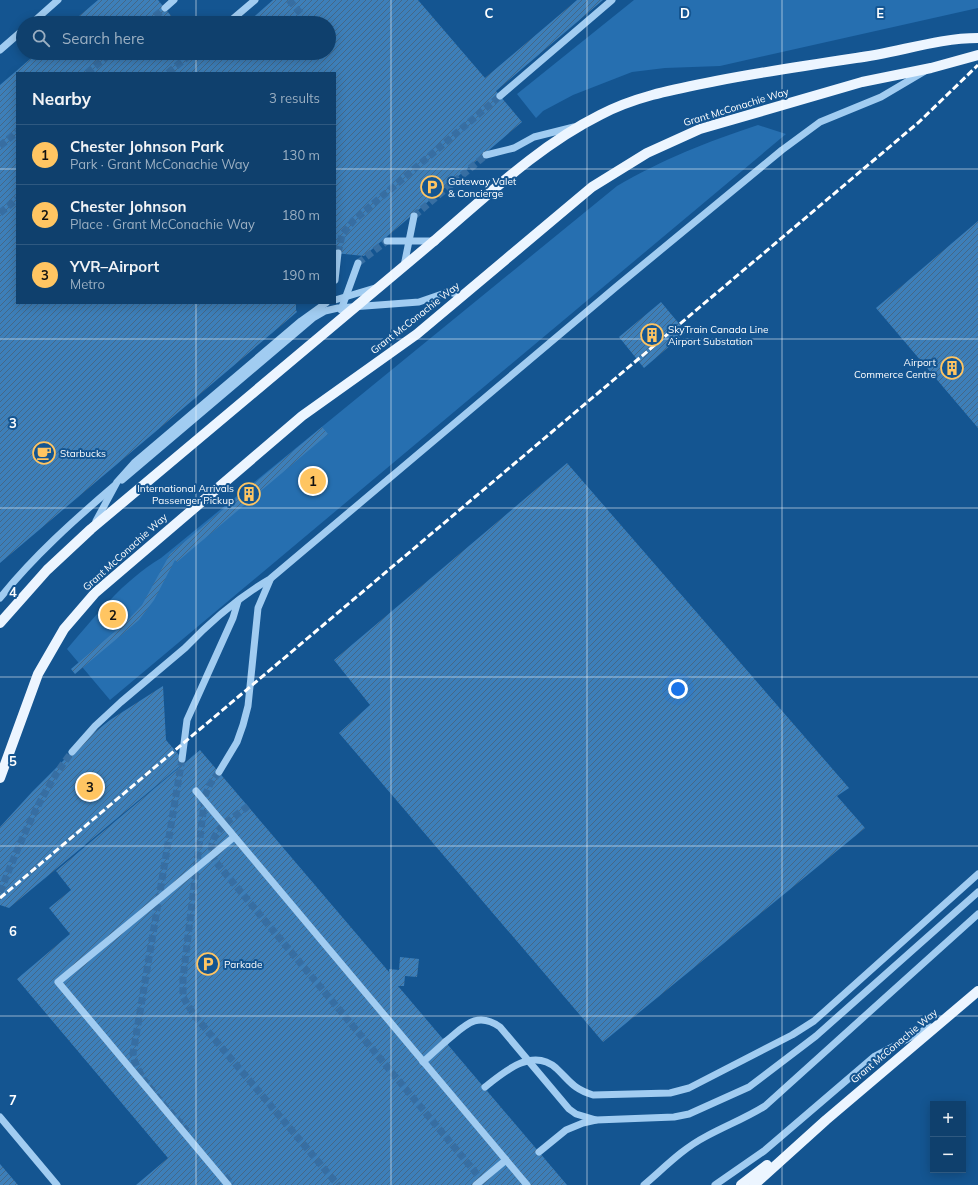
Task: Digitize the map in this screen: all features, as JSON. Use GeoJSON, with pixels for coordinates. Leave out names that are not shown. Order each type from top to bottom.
{"type":"FeatureCollection","features":[{"type":"Feature","properties":{"kind":"main road"},"geometry":{"type":"LineString","coordinates":[[0,623],[47,570],[91,528],[536,155],[578,126],[601,114],[626,104],[678,88],[771,70],[862,58],[956,38],[978,38]]}},
{"type":"Feature","properties":{"kind":"main road","name":"Grant McConachie Way"},"geometry":{"type":"LineString","coordinates":[[0,778],[38,674],[64,629],[95,593],[302,416],[417,334],[592,187],[647,153],[700,129],[862,82],[931,68],[978,55]]}},
{"type":"Feature","properties":{"kind":"main road","name":"Grant McConachie Way"},"geometry":{"type":"LineString","coordinates":[[754,1185],[826,1120],[978,991]]}},
{"type":"Feature","properties":{"kind":"main road","name":"Grant McConachie Way"},"geometry":{"type":"LineString","coordinates":[[741,1185],[826,1120]]}},
{"type":"Feature","properties":{"kind":"lane"},"geometry":{"type":"LineString","coordinates":[[40,16],[58,0]]}},
{"type":"Feature","properties":{"kind":"lane"},"geometry":{"type":"LineString","coordinates":[[165,8],[174,0]]}},
{"type":"Feature","properties":{"kind":"lane"},"geometry":{"type":"LineString","coordinates":[[236,16],[255,0]]}},
{"type":"Feature","properties":{"kind":"lane"},"geometry":{"type":"LineString","coordinates":[[500,96],[612,0]]}},
{"type":"Feature","properties":{"kind":"lane"},"geometry":{"type":"LineString","coordinates":[[0,50],[16,36]]}},
{"type":"Feature","properties":{"kind":"lane"},"geometry":{"type":"LineString","coordinates":[[72,752],[95,726],[121,702],[238,601],[270,579],[616,287],[782,150],[820,122],[881,97],[931,68]]}},
{"type":"Feature","properties":{"kind":"lane"},"geometry":{"type":"LineString","coordinates":[[486,155],[514,148],[534,137],[578,126]]}},
{"type":"Feature","properties":{"kind":"lane"},"geometry":{"type":"LineString","coordinates":[[404,266],[414,216]]}},
{"type":"Feature","properties":{"kind":"lane"},"geometry":{"type":"LineString","coordinates":[[387,241],[434,241]]}},
{"type":"Feature","properties":{"kind":"lane"},"geometry":{"type":"LineString","coordinates":[[336,271],[338,253]]}},
{"type":"Feature","properties":{"kind":"lane"},"geometry":{"type":"LineString","coordinates":[[337,321],[358,263]]}},
{"type":"Feature","properties":{"kind":"lane"},"geometry":{"type":"LineString","coordinates":[[336,300],[380,286]]}},
{"type":"Feature","properties":{"kind":"lane"},"geometry":{"type":"LineString","coordinates":[[0,598],[22,571],[84,512],[313,318],[325,311],[338,308],[419,302],[448,292],[463,295]]}},
{"type":"Feature","properties":{"kind":"lane"},"geometry":{"type":"LineString","coordinates":[[313,318],[324,304]]}},
{"type":"Feature","properties":{"kind":"lane"},"geometry":{"type":"LineString","coordinates":[[91,528],[100,517],[124,471],[301,321],[324,304]]}},
{"type":"Feature","properties":{"kind":"lane"},"geometry":{"type":"LineString","coordinates":[[219,772],[237,742],[248,706],[258,608],[270,579]]}},
{"type":"Feature","properties":{"kind":"lane"},"geometry":{"type":"LineString","coordinates":[[182,759],[187,720],[233,618],[238,601]]}},
{"type":"Feature","properties":{"kind":"lane"},"geometry":{"type":"LineString","coordinates":[[196,791],[527,1185]]}},
{"type":"Feature","properties":{"kind":"lane"},"geometry":{"type":"LineString","coordinates":[[228,1185],[58,982],[234,837]]}},
{"type":"Feature","properties":{"kind":"lane"},"geometry":{"type":"LineString","coordinates":[[485,1087],[509,1067],[520,1062],[533,1060],[545,1062],[555,1068],[573,1087],[581,1092],[593,1095],[670,1093],[689,1088],[792,1035],[814,1021],[978,874]]}},
{"type":"Feature","properties":{"kind":"lane"},"geometry":{"type":"LineString","coordinates":[[539,1152],[566,1130],[596,1120],[674,1117],[689,1114],[749,1087],[816,1036],[978,892]]}},
{"type":"Feature","properties":{"kind":"lane"},"geometry":{"type":"LineString","coordinates":[[644,1185],[687,1149],[704,1138],[765,1106],[978,914]]}},
{"type":"Feature","properties":{"kind":"lane"},"geometry":{"type":"LineString","coordinates":[[423,1062],[469,1023],[476,1019],[485,1019],[500,1027],[569,1109],[576,1114],[596,1120]]}},
{"type":"Feature","properties":{"kind":"lane"},"geometry":{"type":"LineString","coordinates":[[715,1185],[764,1152],[875,1056],[945,1019]]}},
{"type":"Feature","properties":{"kind":"lane"},"geometry":{"type":"LineString","coordinates":[[0,1117],[57,1185]]}},
{"type":"Feature","properties":{"kind":"lane"},"geometry":{"type":"LineString","coordinates":[[476,1185],[506,1160]]}},
{"type":"Feature","properties":{"kind":"shaded area"},"geometry":{"type":"Polygon","coordinates":[[[634,0],[978,0],[978,8],[720,66],[665,68],[632,72],[573,95],[543,111],[536,118],[517,94],[634,0]]]}},
{"type":"Feature","properties":{"kind":"shaded area"},"geometry":{"type":"Polygon","coordinates":[[[758,125],[786,134],[110,700],[67,649],[111,599],[134,577],[161,558],[617,186],[652,167],[686,152],[758,125]]]}},
{"type":"Feature","properties":{"kind":"building"},"geometry":{"type":"Polygon","coordinates":[[[98,0],[158,0],[171,16],[79,16],[98,0]]]}},
{"type":"Feature","properties":{"kind":"building"},"geometry":{"type":"Polygon","coordinates":[[[273,0],[418,0],[485,78],[577,0],[603,0],[496,91],[522,122],[364,256],[336,253],[336,72],[16,72],[16,304],[296,304],[297,312],[0,563],[0,85],[29,60],[336,60],[336,16],[255,16],[273,0]]]}},
{"type":"Feature","properties":{"kind":"building","name":"Airport Commerce Centre"},"geometry":{"type":"Polygon","coordinates":[[[978,221],[978,428],[876,308],[978,221]]]}},
{"type":"Feature","properties":{"kind":"building","name":"SkyTrain Canada Line Airport Substation"},"geometry":{"type":"Polygon","coordinates":[[[661,302],[686,332],[644,368],[619,337],[661,302]]]}},
{"type":"Feature","properties":{"kind":"building","name":"International Arrivals Passenger Pickup"},"geometry":{"type":"Polygon","coordinates":[[[322,427],[328,434],[177,562],[175,560],[154,600],[139,620],[75,674],[71,669],[127,621],[142,605],[170,554],[322,427]]]}},
{"type":"Feature","properties":{"kind":"building"},"geometry":{"type":"Polygon","coordinates":[[[567,463],[849,788],[837,796],[865,828],[603,1042],[339,733],[370,705],[334,660],[567,463]]]}},
{"type":"Feature","properties":{"kind":"building"},"geometry":{"type":"Polygon","coordinates":[[[163,686],[166,740],[185,762],[9,908],[0,905],[0,827],[32,792],[81,743],[110,720],[163,686]]]}},
{"type":"Feature","properties":{"kind":"building","name":"Parkade"},"geometry":{"type":"Polygon","coordinates":[[[200,750],[389,972],[389,969],[399,970],[400,957],[419,959],[417,977],[405,976],[404,986],[398,986],[567,1185],[136,1185],[168,1158],[17,979],[70,934],[49,908],[71,890],[56,871],[200,750]]]}},
{"type":"Feature","properties":{"kind":"building"},"geometry":{"type":"Polygon","coordinates":[[[0,1164],[18,1185],[0,1185],[0,1164]]]}},
{"type":"Feature","properties":{"kind":"tunnel"},"geometry":{"type":"LineString","coordinates":[[289,0],[302,15]]}},
{"type":"Feature","properties":{"kind":"tunnel"},"geometry":{"type":"LineString","coordinates":[[155,16],[165,8]]}},
{"type":"Feature","properties":{"kind":"tunnel"},"geometry":{"type":"LineString","coordinates":[[88,72],[103,60]]}},
{"type":"Feature","properties":{"kind":"tunnel"},"geometry":{"type":"LineString","coordinates":[[169,72],[184,60]]}},
{"type":"Feature","properties":{"kind":"tunnel"},"geometry":{"type":"LineString","coordinates":[[338,253],[342,235],[353,221],[500,96]]}},
{"type":"Feature","properties":{"kind":"tunnel"},"geometry":{"type":"LineString","coordinates":[[0,146],[16,133]]}},
{"type":"Feature","properties":{"kind":"tunnel"},"geometry":{"type":"LineString","coordinates":[[414,216],[486,155]]}},
{"type":"Feature","properties":{"kind":"tunnel"},"geometry":{"type":"LineString","coordinates":[[0,213],[16,200]]}},
{"type":"Feature","properties":{"kind":"tunnel"},"geometry":{"type":"LineString","coordinates":[[358,263],[387,241]]}},
{"type":"Feature","properties":{"kind":"tunnel"},"geometry":{"type":"LineString","coordinates":[[0,892],[31,819],[60,768],[72,752]]}},
{"type":"Feature","properties":{"kind":"tunnel"},"geometry":{"type":"LineString","coordinates":[[182,759],[133,1054],[141,1075],[155,1095],[187,1131]]}},
{"type":"Feature","properties":{"kind":"tunnel"},"geometry":{"type":"LineString","coordinates":[[219,772],[210,784],[205,796],[183,978],[183,997],[194,1015],[338,1185]]}},
{"type":"Feature","properties":{"kind":"tunnel"},"geometry":{"type":"LineString","coordinates":[[248,806],[226,823],[215,836],[212,844],[212,852],[215,861],[486,1185]]}},
{"type":"Feature","properties":{"kind":"tunnel"},"geometry":{"type":"LineString","coordinates":[[225,1176],[232,1185]]}},
{"type":"Feature","properties":{"kind":"railway"},"geometry":{"type":"LineString","coordinates":[[0,898],[919,122],[978,65]]}},
{"type":"Feature","properties":{"kind":"place","name":"Gateway Valet & Concierge"},"geometry":{"type":"Point","coordinates":[432,187]}},
{"type":"Feature","properties":{"kind":"place","name":"SkyTrain Canada Line Airport Substation"},"geometry":{"type":"Point","coordinates":[652,335]}},
{"type":"Feature","properties":{"kind":"place","name":"Airport Commerce Centre"},"geometry":{"type":"Point","coordinates":[952,368]}},
{"type":"Feature","properties":{"kind":"place","name":"Starbucks"},"geometry":{"type":"Point","coordinates":[44,453]}},
{"type":"Feature","properties":{"kind":"place","name":"Chester Johnson Park"},"geometry":{"type":"Point","coordinates":[313,481]}},
{"type":"Feature","properties":{"kind":"place","name":"International Arrivals Passenger Pickup"},"geometry":{"type":"Point","coordinates":[249,494]}},
{"type":"Feature","properties":{"kind":"place","name":"Chester Johnson"},"geometry":{"type":"Point","coordinates":[113,615]}},
{"type":"Feature","properties":{"kind":"place","name":"YVR–Airport"},"geometry":{"type":"Point","coordinates":[90,787]}},
{"type":"Feature","properties":{"kind":"place","name":"Parkade"},"geometry":{"type":"Point","coordinates":[208,964]}}]}
